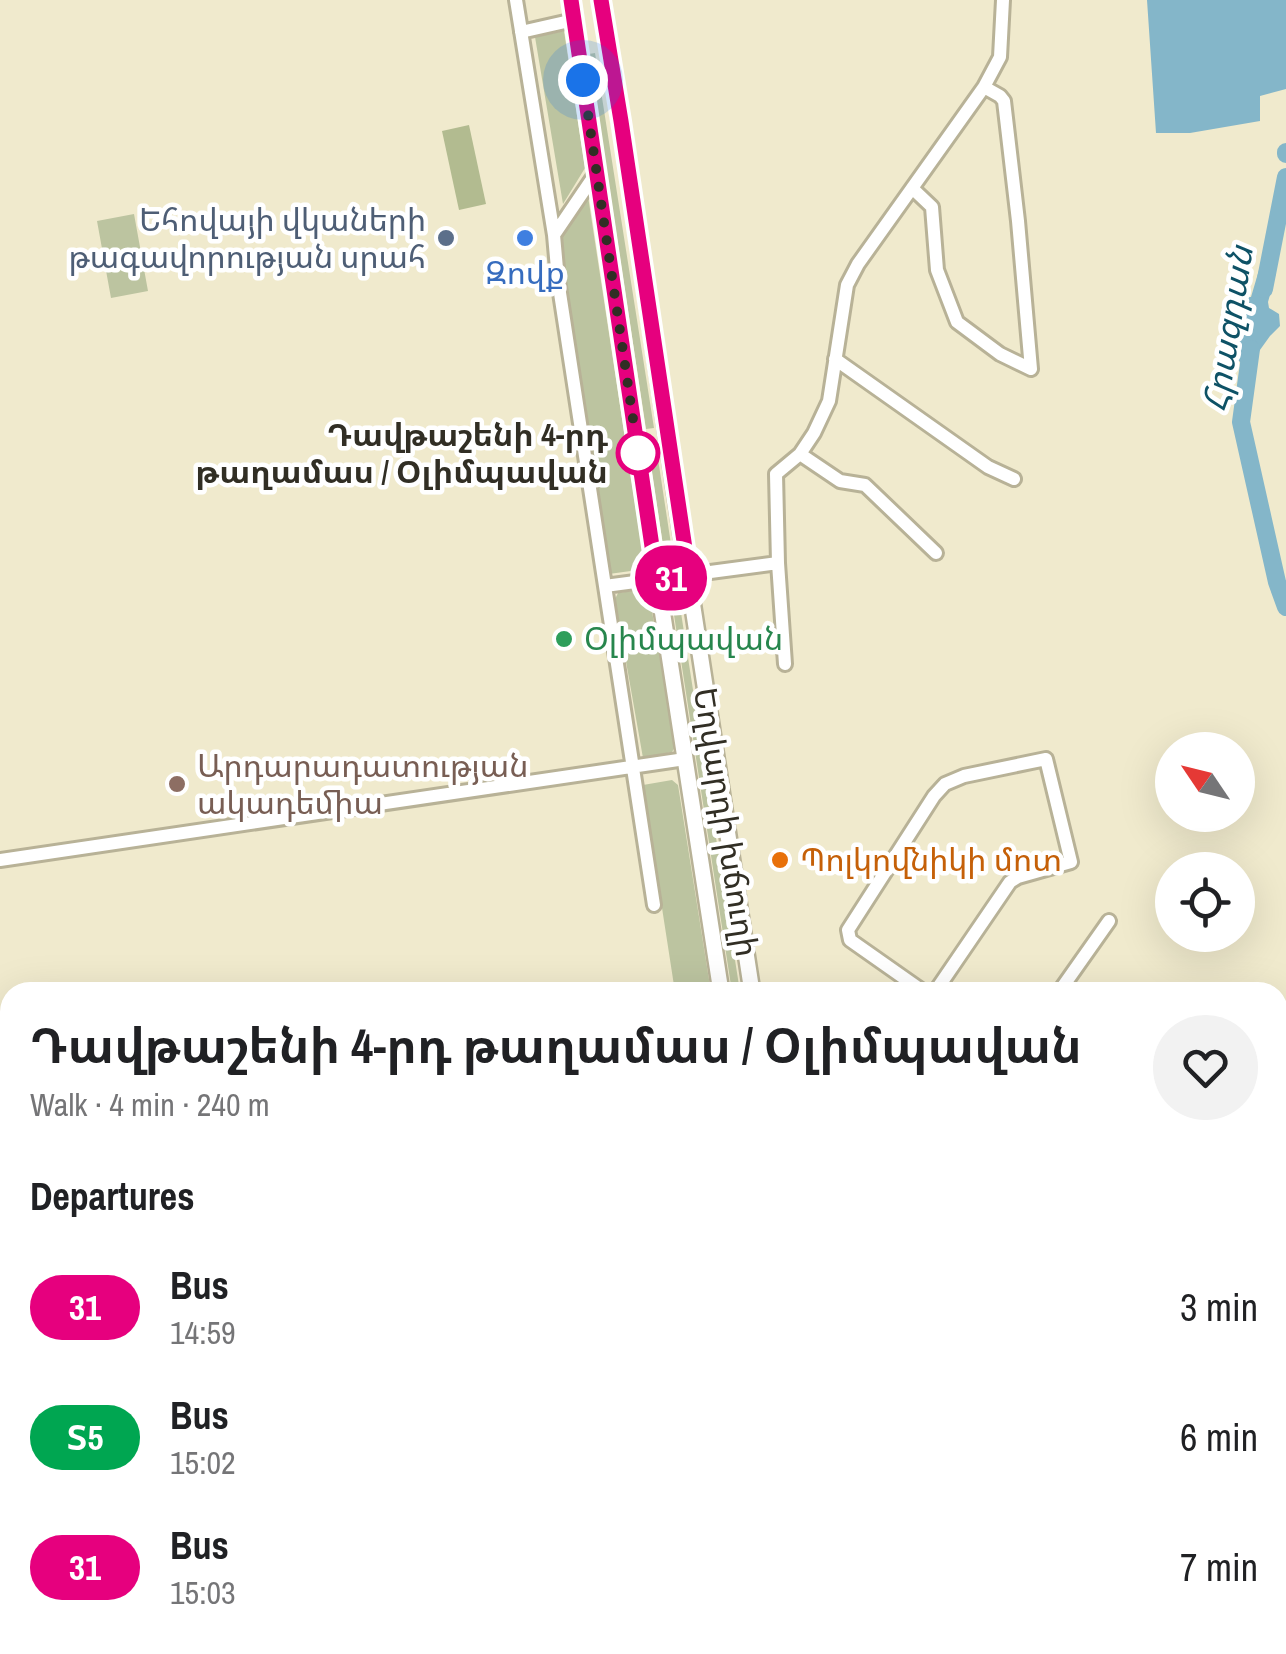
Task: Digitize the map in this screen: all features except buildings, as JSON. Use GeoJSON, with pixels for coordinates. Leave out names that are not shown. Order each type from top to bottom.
{"type":"FeatureCollection","features":[{"type":"Feature","properties":{"kind":"main road","name":"Եղվարդի խճուղի"},"geometry":{"type":"LineString","coordinates":[[571,0],[719,982]]}},
{"type":"Feature","properties":{"kind":"main road","name":"Եղվարդի խճուղի"},"geometry":{"type":"LineString","coordinates":[[601,0],[750,982]]}},
{"type":"Feature","properties":{"kind":"street"},"geometry":{"type":"LineString","coordinates":[[516,0],[654,905]]}},
{"type":"Feature","properties":{"kind":"street"},"geometry":{"type":"LineString","coordinates":[[786,664],[776,474],[800,454],[829,401],[848,285],[858,264],[984,88],[1000,58],[1003,0]]}},
{"type":"Feature","properties":{"kind":"street"},"geometry":{"type":"LineString","coordinates":[[522,32],[574,20]]}},
{"type":"Feature","properties":{"kind":"street"},"geometry":{"type":"LineString","coordinates":[[912,188],[932,207],[937,270],[957,322],[1000,354],[1031,369],[1004,101],[984,88]]}},
{"type":"Feature","properties":{"kind":"street"},"geometry":{"type":"LineString","coordinates":[[554,235],[596,173]]}},
{"type":"Feature","properties":{"kind":"street"},"geometry":{"type":"LineString","coordinates":[[834,358],[988,467],[1014,479]]}},
{"type":"Feature","properties":{"kind":"street"},"geometry":{"type":"LineString","coordinates":[[800,454],[840,481],[866,485],[936,553]]}},
{"type":"Feature","properties":{"kind":"street"},"geometry":{"type":"LineString","coordinates":[[604,586],[778,563]]}},
{"type":"Feature","properties":{"kind":"street"},"geometry":{"type":"LineString","coordinates":[[910,982],[850,940],[848,930],[945,784],[964,776],[1046,758],[1071,862],[1010,882],[942,982]]}},
{"type":"Feature","properties":{"kind":"street"},"geometry":{"type":"LineString","coordinates":[[0,860],[684,759]]}},
{"type":"Feature","properties":{"kind":"street"},"geometry":{"type":"LineString","coordinates":[[1066,982],[1108,921]]}},
{"type":"Feature","properties":{"kind":"green space"},"geometry":{"type":"Polygon","coordinates":[[[564,31],[585,168],[563,204],[535,37],[564,31]]]}},
{"type":"Feature","properties":{"kind":"green space"},"geometry":{"type":"Polygon","coordinates":[[[595,53],[654,428],[646,429],[589,54],[595,53]]]}},
{"type":"Feature","properties":{"kind":"green space"},"geometry":{"type":"Polygon","coordinates":[[[469,125],[486,204],[459,210],[442,131],[469,125]]]}},
{"type":"Feature","properties":{"kind":"green space"},"geometry":{"type":"Polygon","coordinates":[[[588,196],[645,569],[609,574],[560,237],[588,196]]]}},
{"type":"Feature","properties":{"kind":"green space"},"geometry":{"type":"Polygon","coordinates":[[[134,214],[148,291],[111,298],[97,221],[134,214]]]}},
{"type":"Feature","properties":{"kind":"green space"},"geometry":{"type":"Polygon","coordinates":[[[655,439],[674,564],[666,565],[647,440],[655,439]]]}},
{"type":"Feature","properties":{"kind":"green space"},"geometry":{"type":"Polygon","coordinates":[[[677,587],[738,982],[730,982],[670,589],[677,587]]]}},
{"type":"Feature","properties":{"kind":"green space"},"geometry":{"type":"Polygon","coordinates":[[[639,590],[649,595],[676,745],[672,752],[643,758],[615,599],[618,593],[639,590]]]}},
{"type":"Feature","properties":{"kind":"green space"},"geometry":{"type":"Polygon","coordinates":[[[672,780],[678,785],[709,982],[673,982],[643,785],[672,780]]]}},
{"type":"Feature","properties":{"kind":"water"},"geometry":{"type":"Polygon","coordinates":[[[1147,0],[1286,0],[1286,89],[1260,96],[1260,121],[1190,133],[1156,133],[1147,0]]]}},
{"type":"Feature","properties":{"kind":"water"},"geometry":{"type":"Polygon","coordinates":[[[1259,270],[1276,273],[1269,308],[1279,314],[1280,326],[1247,368],[1231,354],[1237,325],[1232,316],[1243,297],[1251,297],[1259,270]]]}},
{"type":"Feature","properties":{"kind":"waterway","name":"Հրազդան"},"geometry":{"type":"LineString","coordinates":[[1264,289],[1286,177]]}},
{"type":"Feature","properties":{"kind":"waterway","name":"Հրազդան"},"geometry":{"type":"LineString","coordinates":[[1251,349],[1241,422],[1286,607]]}},
{"type":"Feature","properties":{"kind":"bus line","name":"31"},"geometry":{"type":"LineString","coordinates":[[571,0],[657,580],[689,575],[601,0]]}},
{"type":"Feature","properties":{"kind":"place","name":"Եհովայի վկաների թագավորության սրահ"},"geometry":{"type":"Point","coordinates":[446,238]}},
{"type":"Feature","properties":{"kind":"place","name":"Զովք"},"geometry":{"type":"Point","coordinates":[525,238]}},
{"type":"Feature","properties":{"kind":"place","name":"Դավթաշենի 4-րդ թաղամաս / Օլիմպավան"},"geometry":{"type":"Point","coordinates":[638,453]}},
{"type":"Feature","properties":{"kind":"place","name":"Օլիմպավան"},"geometry":{"type":"Point","coordinates":[564,639]}},
{"type":"Feature","properties":{"kind":"place","name":"Արդարադատության ակադեմիա"},"geometry":{"type":"Point","coordinates":[177,784]}},
{"type":"Feature","properties":{"kind":"place","name":"Պոլկովնիկի մոտ"},"geometry":{"type":"Point","coordinates":[780,860]}},
{"type":"Feature","properties":{"kind":"route"},"geometry":{"type":"LineString","coordinates":[[583,80],[638,453]]}}]}
